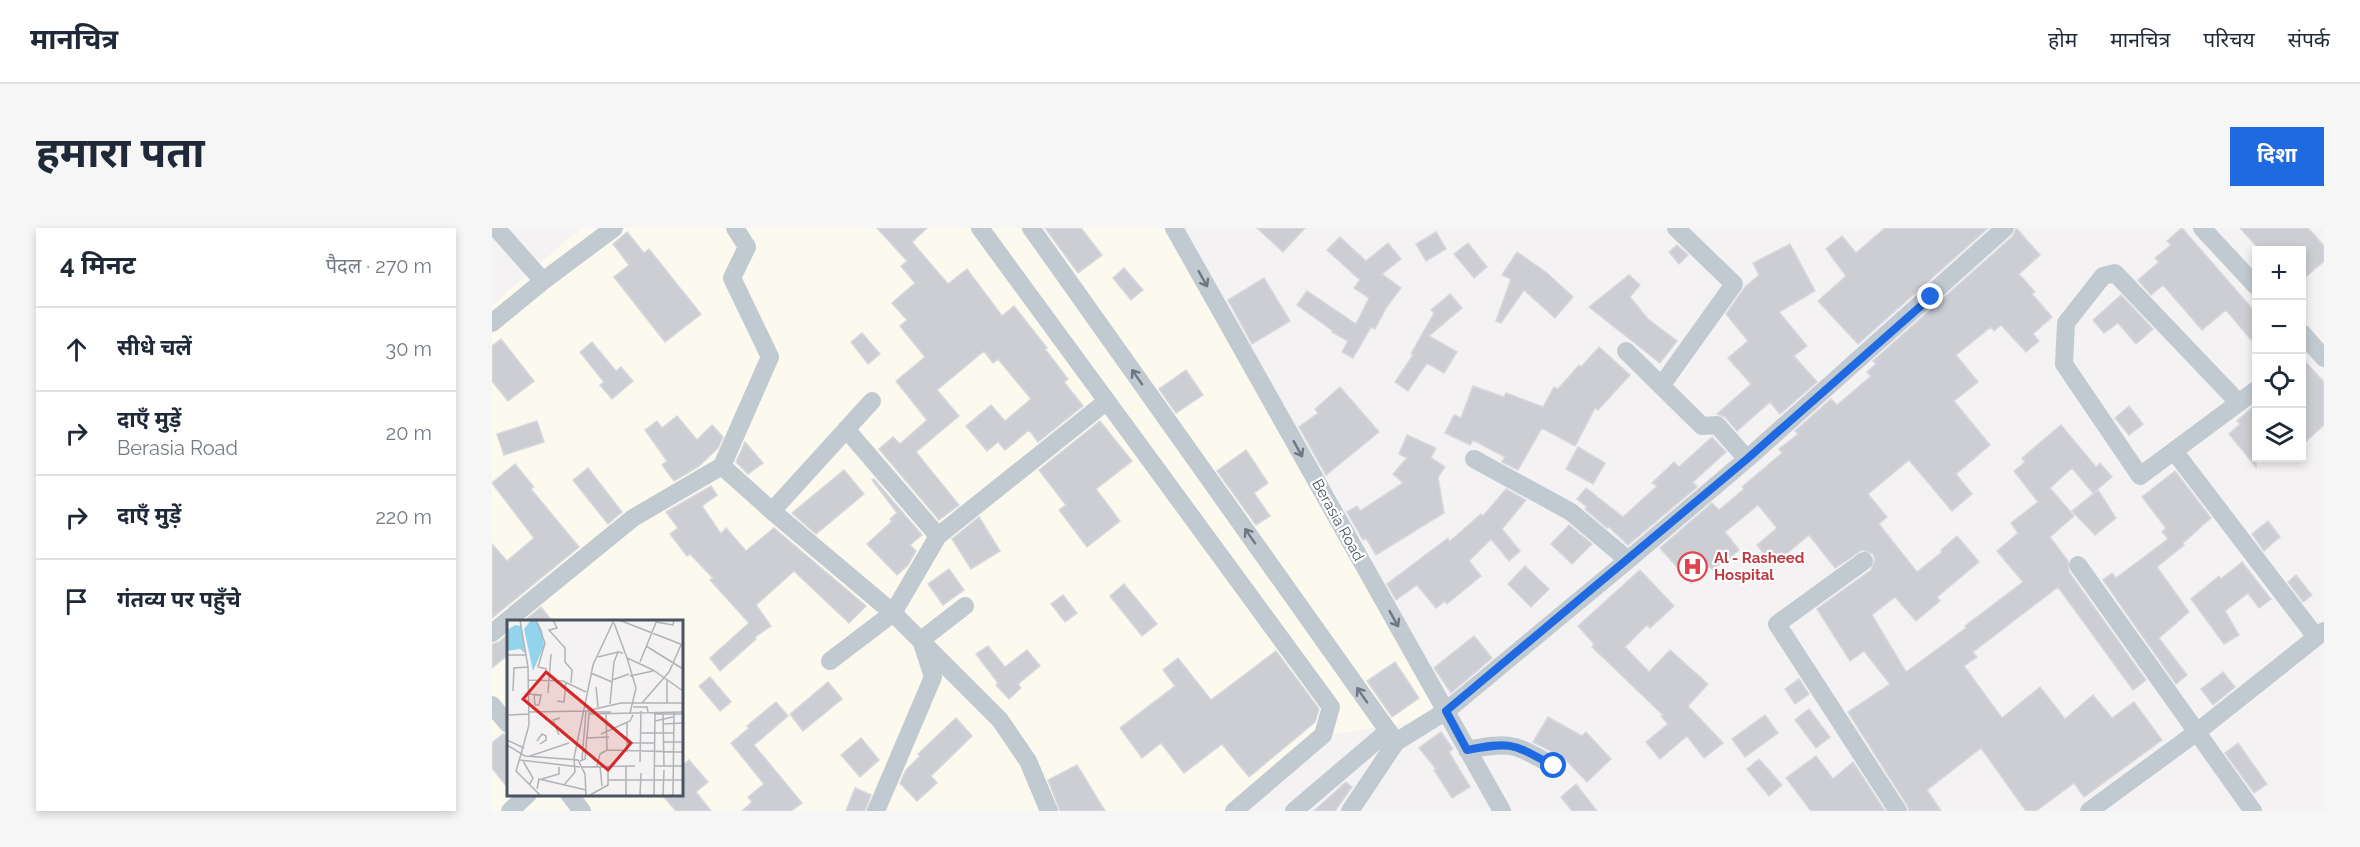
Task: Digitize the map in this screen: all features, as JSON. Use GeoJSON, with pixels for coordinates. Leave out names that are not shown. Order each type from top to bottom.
{"type":"FeatureCollection","features":[{"type":"Feature","properties":{"kind":"street"},"geometry":{"type":"LineString","coordinates":[[496,228],[543,281]]}},
{"type":"Feature","properties":{"kind":"street"},"geometry":{"type":"LineString","coordinates":[[492,323],[543,281],[614,228]]}},
{"type":"Feature","properties":{"kind":"street"},"geometry":{"type":"LineString","coordinates":[[508,620],[633,518],[722,466],[770,357],[732,278],[747,247],[735,228]]}},
{"type":"Feature","properties":{"kind":"street"},"geometry":{"type":"LineString","coordinates":[[980,228],[1331,707],[1323,735],[1234,811]]}},
{"type":"Feature","properties":{"kind":"street"},"geometry":{"type":"LineString","coordinates":[[1031,228],[1392,737]]}},
{"type":"Feature","properties":{"kind":"street","name":"Berasia Road"},"geometry":{"type":"LineString","coordinates":[[1174,228],[1502,811]]}},
{"type":"Feature","properties":{"kind":"street"},"geometry":{"type":"LineString","coordinates":[[1661,386],[1734,284],[1676,228]]}},
{"type":"Feature","properties":{"kind":"street"},"geometry":{"type":"LineString","coordinates":[[1294,811],[1392,737],[1446,711],[1747,459],[1931,297],[2005,228]]}},
{"type":"Feature","properties":{"kind":"street"},"geometry":{"type":"LineString","coordinates":[[2202,228],[2252,282]]}},
{"type":"Feature","properties":{"kind":"street"},"geometry":{"type":"LineString","coordinates":[[2239,403],[2115,273],[2103,276],[2066,323],[2064,364],[2140,476],[2239,403],[2252,393]]}},
{"type":"Feature","properties":{"kind":"street"},"geometry":{"type":"LineString","coordinates":[[1626,351],[1702,426],[1717,425],[1747,459]]}},
{"type":"Feature","properties":{"kind":"street"},"geometry":{"type":"LineString","coordinates":[[772,511],[872,401]]}},
{"type":"Feature","properties":{"kind":"street"},"geometry":{"type":"LineString","coordinates":[[830,661],[893,613],[938,536],[1107,401]]}},
{"type":"Feature","properties":{"kind":"street"},"geometry":{"type":"LineString","coordinates":[[846,429],[938,536]]}},
{"type":"Feature","properties":{"kind":"street"},"geometry":{"type":"LineString","coordinates":[[2089,811],[2197,732],[2320,634],[2174,451]]}},
{"type":"Feature","properties":{"kind":"street"},"geometry":{"type":"LineString","coordinates":[[1474,459],[1571,512],[1628,560]]}},
{"type":"Feature","properties":{"kind":"street"},"geometry":{"type":"LineString","coordinates":[[722,466],[893,613],[1000,720],[1028,761],[1050,811]]}},
{"type":"Feature","properties":{"kind":"street"},"geometry":{"type":"LineString","coordinates":[[1864,561],[1777,624],[1898,811]]}},
{"type":"Feature","properties":{"kind":"street"},"geometry":{"type":"LineString","coordinates":[[2078,565],[2253,811]]}},
{"type":"Feature","properties":{"kind":"street"},"geometry":{"type":"LineString","coordinates":[[921,640],[965,606]]}},
{"type":"Feature","properties":{"kind":"street"},"geometry":{"type":"LineString","coordinates":[[492,633],[507,621]]}},
{"type":"Feature","properties":{"kind":"street"},"geometry":{"type":"LineString","coordinates":[[876,811],[933,677],[921,640]]}},
{"type":"Feature","properties":{"kind":"street"},"geometry":{"type":"LineString","coordinates":[[492,705],[507,723]]}},
{"type":"Feature","properties":{"kind":"street"},"geometry":{"type":"LineString","coordinates":[[1350,811],[1392,737]]}},
{"type":"Feature","properties":{"kind":"street"},"geometry":{"type":"LineString","coordinates":[[1467,750],[1499,744],[1514,745],[1554,766]]}},
{"type":"Feature","properties":{"kind":"street"},"geometry":{"type":"LineString","coordinates":[[510,811],[527,796]]}},
{"type":"Feature","properties":{"kind":"street"},"geometry":{"type":"LineString","coordinates":[[570,796],[582,811]]}},
{"type":"Feature","properties":{"kind":"shaded area"},"geometry":{"type":"Polygon","coordinates":[[[581,228],[1174,228],[1448,716],[1317,737],[1239,811],[492,811],[492,305],[581,228]]]}},
{"type":"Feature","properties":{"kind":"building"},"geometry":{"type":"Polygon","coordinates":[[[877,228],[927,228],[912,242],[948,284],[967,269],[1002,316],[1014,306],[1047,348],[1045,349],[1068,379],[1064,382],[1083,406],[1038,442],[1029,430],[1005,450],[998,442],[987,451],[966,426],[991,405],[1005,421],[1031,399],[998,359],[993,363],[984,351],[937,390],[959,416],[916,452],[959,505],[939,520],[879,449],[893,437],[900,444],[927,420],[896,381],[925,357],[900,326],[907,320],[892,303],[915,283],[901,266],[907,261],[877,228]]]}},
{"type":"Feature","properties":{"kind":"building"},"geometry":{"type":"Polygon","coordinates":[[[1045,228],[1081,228],[1102,255],[1078,273],[1045,228]]]}},
{"type":"Feature","properties":{"kind":"building"},"geometry":{"type":"Polygon","coordinates":[[[1257,228],[1305,228],[1283,252],[1257,228]]]}},
{"type":"Feature","properties":{"kind":"building"},"geometry":{"type":"Polygon","coordinates":[[[1885,228],[1988,228],[1858,344],[1818,301],[1846,276],[1826,249],[1842,236],[1856,253],[1885,228]]]}},
{"type":"Feature","properties":{"kind":"building"},"geometry":{"type":"Polygon","coordinates":[[[2016,228],[2040,255],[2019,274],[2035,292],[2032,294],[2052,317],[2033,334],[2039,341],[2026,352],[2001,325],[1994,331],[1991,327],[1956,355],[1978,382],[1954,401],[1990,445],[1956,474],[1972,494],[1952,511],[1909,460],[1868,494],[1887,517],[1879,524],[1917,572],[1942,552],[1941,550],[1957,536],[1979,562],[1937,597],[1940,601],[1916,621],[1895,597],[1872,615],[1906,672],[2023,582],[1997,551],[2018,533],[2011,523],[2038,502],[2014,471],[2025,462],[2022,458],[2061,425],[2096,467],[2100,463],[2112,477],[2093,493],[2072,468],[2050,488],[2074,516],[2050,537],[2068,561],[2069,572],[2146,680],[2133,690],[2058,587],[1973,652],[1977,657],[1964,666],[2002,718],[2040,687],[2065,719],[2093,695],[2112,718],[2134,702],[2162,740],[2084,797],[2074,783],[2036,811],[2026,811],[1981,748],[1927,790],[1941,811],[1909,811],[1848,712],[1890,684],[1864,651],[1850,661],[1817,609],[1871,570],[1875,560],[1873,554],[1862,550],[1835,568],[1809,535],[1773,565],[1757,545],[1777,528],[1758,505],[1725,532],[1739,550],[1713,570],[1710,567],[1691,583],[1660,548],[1712,503],[1719,510],[1782,453],[1779,449],[1798,434],[1795,431],[1831,399],[1837,405],[1871,376],[1867,372],[1876,364],[1873,361],[2013,236],[2016,228]]]}},
{"type":"Feature","properties":{"kind":"building"},"geometry":{"type":"Polygon","coordinates":[[[2182,228],[2252,308],[2252,341],[2226,310],[2202,330],[2163,285],[2151,295],[2138,280],[2159,262],[2155,258],[2171,245],[2167,241],[2182,228]]]}},
{"type":"Feature","properties":{"kind":"building"},"geometry":{"type":"Polygon","coordinates":[[[2240,228],[2308,228],[2324,246],[2324,261],[2306,277],[2306,246],[2256,246],[2240,228]]]}},
{"type":"Feature","properties":{"kind":"building"},"geometry":{"type":"Polygon","coordinates":[[[627,232],[644,253],[649,249],[701,314],[665,342],[614,277],[629,265],[613,244],[627,232]]]}},
{"type":"Feature","properties":{"kind":"building"},"geometry":{"type":"Polygon","coordinates":[[[1436,232],[1446,249],[1426,261],[1416,244],[1436,232]]]}},
{"type":"Feature","properties":{"kind":"building"},"geometry":{"type":"Polygon","coordinates":[[[1340,237],[1366,261],[1388,243],[1401,259],[1382,274],[1401,288],[1386,308],[1375,329],[1371,327],[1353,358],[1342,352],[1348,341],[1332,332],[1297,305],[1307,291],[1356,324],[1369,298],[1354,288],[1360,280],[1327,250],[1340,237]]]}},
{"type":"Feature","properties":{"kind":"building"},"geometry":{"type":"Polygon","coordinates":[[[1468,243],[1487,267],[1474,278],[1454,254],[1468,243]]]}},
{"type":"Feature","properties":{"kind":"building"},"geometry":{"type":"Polygon","coordinates":[[[1790,244],[1815,291],[1779,312],[1807,346],[1794,356],[1817,382],[1780,414],[1770,402],[1737,431],[1725,417],[1717,414],[1751,384],[1728,358],[1748,341],[1726,314],[1745,287],[1759,275],[1753,263],[1790,244]]]}},
{"type":"Feature","properties":{"kind":"building"},"geometry":{"type":"Polygon","coordinates":[[[1677,245],[1688,255],[1679,264],[1669,252],[1677,245]]]}},
{"type":"Feature","properties":{"kind":"building"},"geometry":{"type":"Polygon","coordinates":[[[1517,252],[1547,273],[1573,297],[1555,318],[1524,290],[1501,323],[1496,321],[1511,279],[1502,275],[1517,252]]]}},
{"type":"Feature","properties":{"kind":"building"},"geometry":{"type":"Polygon","coordinates":[[[1124,268],[1143,290],[1131,300],[1113,278],[1124,268]]]}},
{"type":"Feature","properties":{"kind":"building"},"geometry":{"type":"Polygon","coordinates":[[[1629,275],[1640,285],[1630,297],[1648,319],[1677,341],[1660,363],[1589,307],[1629,275]]]}},
{"type":"Feature","properties":{"kind":"building"},"geometry":{"type":"Polygon","coordinates":[[[1264,278],[1290,321],[1252,344],[1228,300],[1264,278]]]}},
{"type":"Feature","properties":{"kind":"building"},"geometry":{"type":"Polygon","coordinates":[[[1450,294],[1462,308],[1429,336],[1457,352],[1444,373],[1427,363],[1408,391],[1395,382],[1413,355],[1411,354],[1434,313],[1431,310],[1450,294]]]}},
{"type":"Feature","properties":{"kind":"building"},"geometry":{"type":"Polygon","coordinates":[[[2121,295],[2153,329],[2136,344],[2118,323],[2104,333],[2093,320],[2121,295]]]}},
{"type":"Feature","properties":{"kind":"building"},"geometry":{"type":"Polygon","coordinates":[[[862,333],[880,354],[868,364],[851,342],[862,333]]]}},
{"type":"Feature","properties":{"kind":"building"},"geometry":{"type":"Polygon","coordinates":[[[501,339],[534,381],[508,401],[492,381],[492,346],[501,339]]]}},
{"type":"Feature","properties":{"kind":"building"},"geometry":{"type":"Polygon","coordinates":[[[592,342],[616,371],[621,367],[633,381],[612,399],[600,385],[604,382],[580,352],[592,342]]]}},
{"type":"Feature","properties":{"kind":"building"},"geometry":{"type":"Polygon","coordinates":[[[1599,347],[1630,375],[1598,410],[1595,408],[1575,446],[1542,428],[1518,470],[1502,462],[1505,457],[1473,440],[1470,445],[1445,433],[1454,415],[1461,418],[1473,386],[1504,397],[1506,393],[1543,407],[1554,387],[1558,389],[1599,347]]]}},
{"type":"Feature","properties":{"kind":"building"},"geometry":{"type":"Polygon","coordinates":[[[2306,362],[2324,382],[2324,425],[2306,441],[2306,362]]]}},
{"type":"Feature","properties":{"kind":"building"},"geometry":{"type":"Polygon","coordinates":[[[1186,370],[1203,395],[1176,413],[1159,389],[1186,370]]]}},
{"type":"Feature","properties":{"kind":"building"},"geometry":{"type":"Polygon","coordinates":[[[1340,387],[1379,432],[1326,475],[1299,427],[1318,413],[1315,409],[1340,387]]]}},
{"type":"Feature","properties":{"kind":"building"},"geometry":{"type":"Polygon","coordinates":[[[2129,406],[2143,424],[2129,435],[2115,418],[2129,406]]]}},
{"type":"Feature","properties":{"kind":"building"},"geometry":{"type":"Polygon","coordinates":[[[2252,408],[2252,462],[2256,462],[2256,467],[2229,434],[2240,424],[2237,421],[2252,408]]]}},
{"type":"Feature","properties":{"kind":"building"},"geometry":{"type":"Polygon","coordinates":[[[677,416],[697,440],[712,425],[723,437],[718,448],[698,467],[674,481],[662,465],[667,461],[645,430],[657,421],[662,428],[677,416]]]}},
{"type":"Feature","properties":{"kind":"building"},"geometry":{"type":"Polygon","coordinates":[[[537,421],[544,442],[504,455],[497,434],[537,421]]]}},
{"type":"Feature","properties":{"kind":"building"},"geometry":{"type":"Polygon","coordinates":[[[1100,421],[1132,461],[1096,489],[1120,521],[1087,547],[1059,510],[1066,505],[1039,470],[1100,421]]]}},
{"type":"Feature","properties":{"kind":"building"},"geometry":{"type":"Polygon","coordinates":[[[1407,435],[1436,448],[1431,458],[1445,467],[1438,477],[1444,513],[1376,555],[1366,538],[1363,540],[1347,512],[1357,506],[1360,511],[1403,483],[1393,474],[1407,458],[1399,454],[1407,435]]]}},
{"type":"Feature","properties":{"kind":"building"},"geometry":{"type":"Polygon","coordinates":[[[1712,437],[1726,452],[1693,482],[1697,487],[1628,545],[1585,509],[1587,507],[1577,499],[1586,488],[1623,517],[1657,486],[1652,483],[1674,462],[1679,467],[1712,437]]]}},
{"type":"Feature","properties":{"kind":"building"},"geometry":{"type":"Polygon","coordinates":[[[745,442],[763,463],[748,474],[736,462],[745,442]]]}},
{"type":"Feature","properties":{"kind":"building"},"geometry":{"type":"Polygon","coordinates":[[[1578,447],[1605,463],[1593,484],[1566,469],[1578,447]]]}},
{"type":"Feature","properties":{"kind":"building"},"geometry":{"type":"Polygon","coordinates":[[[1246,450],[1268,483],[1254,493],[1270,516],[1256,525],[1217,471],[1246,450]]]}},
{"type":"Feature","properties":{"kind":"building"},"geometry":{"type":"Polygon","coordinates":[[[515,464],[534,487],[531,489],[579,547],[492,618],[492,544],[507,561],[534,538],[492,483],[515,464]]]}},
{"type":"Feature","properties":{"kind":"building"},"geometry":{"type":"Polygon","coordinates":[[[588,468],[622,512],[608,524],[573,480],[588,468]]]}},
{"type":"Feature","properties":{"kind":"building"},"geometry":{"type":"Polygon","coordinates":[[[844,470],[864,494],[816,534],[792,513],[844,470]]]}},
{"type":"Feature","properties":{"kind":"building"},"geometry":{"type":"Polygon","coordinates":[[[2175,471],[2211,518],[2183,543],[2184,545],[2157,567],[2189,612],[2159,638],[2187,675],[2176,684],[2103,580],[2112,573],[2116,578],[2168,539],[2162,532],[2166,528],[2142,497],[2175,471]]]}},
{"type":"Feature","properties":{"kind":"building"},"geometry":{"type":"Polygon","coordinates":[[[874,479],[922,535],[910,545],[916,551],[908,565],[897,575],[867,544],[892,521],[890,519],[897,513],[872,480],[874,479]]]}},
{"type":"Feature","properties":{"kind":"building"},"geometry":{"type":"Polygon","coordinates":[[[711,486],[717,495],[702,506],[721,534],[726,528],[746,551],[774,528],[866,606],[849,623],[794,571],[756,605],[771,626],[755,637],[756,639],[720,671],[710,658],[749,623],[710,580],[713,578],[690,554],[687,556],[670,534],[678,528],[666,512],[711,486]]]}},
{"type":"Feature","properties":{"kind":"building"},"geometry":{"type":"Polygon","coordinates":[[[1506,489],[1526,500],[1502,529],[1520,551],[1509,561],[1491,539],[1469,561],[1481,576],[1447,604],[1445,601],[1436,608],[1417,585],[1396,600],[1387,584],[1448,538],[1449,542],[1481,514],[1483,516],[1506,489]]]}},
{"type":"Feature","properties":{"kind":"building"},"geometry":{"type":"Polygon","coordinates":[[[2098,490],[2116,518],[2095,535],[2072,511],[2098,490]]]}},
{"type":"Feature","properties":{"kind":"building"},"geometry":{"type":"Polygon","coordinates":[[[979,517],[1000,551],[971,569],[952,539],[979,517]]]}},
{"type":"Feature","properties":{"kind":"building"},"geometry":{"type":"Polygon","coordinates":[[[2268,521],[2280,537],[2264,551],[2252,534],[2268,521]]]}},
{"type":"Feature","properties":{"kind":"building"},"geometry":{"type":"Polygon","coordinates":[[[1569,525],[1592,544],[1572,564],[1551,544],[1569,525]]]}},
{"type":"Feature","properties":{"kind":"building"},"geometry":{"type":"Polygon","coordinates":[[[2242,562],[2271,599],[2259,608],[2248,593],[2225,611],[2239,635],[2224,644],[2191,599],[2219,576],[2221,579],[2242,562]]]}},
{"type":"Feature","properties":{"kind":"building"},"geometry":{"type":"Polygon","coordinates":[[[1525,566],[1549,589],[1531,607],[1508,584],[1525,566]]]}},
{"type":"Feature","properties":{"kind":"building"},"geometry":{"type":"Polygon","coordinates":[[[949,569],[964,590],[943,605],[928,584],[949,569]]]}},
{"type":"Feature","properties":{"kind":"building"},"geometry":{"type":"Polygon","coordinates":[[[1640,570],[1674,606],[1650,628],[1647,625],[1625,647],[1649,672],[1670,650],[1708,684],[1688,706],[1723,743],[1704,758],[1687,736],[1660,759],[1646,742],[1668,724],[1661,716],[1663,715],[1592,647],[1594,644],[1578,626],[1640,570]]]}},
{"type":"Feature","properties":{"kind":"building"},"geometry":{"type":"Polygon","coordinates":[[[2296,575],[2312,595],[2303,602],[2288,582],[2296,575]]]}},
{"type":"Feature","properties":{"kind":"building"},"geometry":{"type":"Polygon","coordinates":[[[1124,584],[1157,624],[1142,636],[1110,596],[1124,584]]]}},
{"type":"Feature","properties":{"kind":"building"},"geometry":{"type":"Polygon","coordinates":[[[1063,595],[1077,613],[1065,622],[1051,604],[1063,595]]]}},
{"type":"Feature","properties":{"kind":"building"},"geometry":{"type":"Polygon","coordinates":[[[541,607],[551,620],[525,620],[541,607]]]}},
{"type":"Feature","properties":{"kind":"building"},"geometry":{"type":"Polygon","coordinates":[[[507,635],[507,656],[492,668],[492,644],[499,642],[507,635]]]}},
{"type":"Feature","properties":{"kind":"building"},"geometry":{"type":"Polygon","coordinates":[[[1474,636],[1492,658],[1451,693],[1434,668],[1474,636]]]}},
{"type":"Feature","properties":{"kind":"building"},"geometry":{"type":"Polygon","coordinates":[[[988,646],[1005,667],[1027,650],[1040,666],[1018,684],[1021,688],[1009,699],[996,685],[998,683],[976,654],[988,646]]]}},
{"type":"Feature","properties":{"kind":"building"},"geometry":{"type":"Polygon","coordinates":[[[1276,651],[1319,709],[1315,722],[1249,777],[1222,744],[1184,773],[1161,743],[1142,758],[1120,728],[1175,686],[1163,670],[1178,658],[1211,700],[1276,651]]]}},
{"type":"Feature","properties":{"kind":"building"},"geometry":{"type":"Polygon","coordinates":[[[1395,662],[1419,698],[1392,717],[1367,681],[1395,662]]]}},
{"type":"Feature","properties":{"kind":"building"},"geometry":{"type":"Polygon","coordinates":[[[2223,672],[2235,687],[2213,705],[2201,689],[2223,672]]]}},
{"type":"Feature","properties":{"kind":"building"},"geometry":{"type":"Polygon","coordinates":[[[710,677],[731,702],[720,711],[699,686],[710,677]]]}},
{"type":"Feature","properties":{"kind":"building"},"geometry":{"type":"Polygon","coordinates":[[[1799,679],[1809,694],[1795,704],[1785,689],[1799,679]]]}},
{"type":"Feature","properties":{"kind":"building"},"geometry":{"type":"Polygon","coordinates":[[[828,682],[842,699],[803,731],[790,714],[828,682]]]}},
{"type":"Feature","properties":{"kind":"building"},"geometry":{"type":"Polygon","coordinates":[[[776,702],[788,716],[754,745],[802,803],[791,811],[742,811],[752,802],[748,797],[764,784],[731,743],[776,702]]]}},
{"type":"Feature","properties":{"kind":"building"},"geometry":{"type":"Polygon","coordinates":[[[1809,709],[1830,737],[1816,748],[1795,720],[1809,709]]]}},
{"type":"Feature","properties":{"kind":"building"},"geometry":{"type":"Polygon","coordinates":[[[1765,715],[1778,733],[1745,757],[1732,739],[1765,715]]]}},
{"type":"Feature","properties":{"kind":"building"},"geometry":{"type":"Polygon","coordinates":[[[1548,717],[1582,736],[1586,732],[1611,759],[1587,782],[1559,753],[1558,755],[1533,742],[1548,717]]]}},
{"type":"Feature","properties":{"kind":"building"},"geometry":{"type":"Polygon","coordinates":[[[956,718],[972,736],[931,776],[937,783],[917,801],[900,783],[906,770],[920,756],[918,754],[956,718]]]}},
{"type":"Feature","properties":{"kind":"building"},"geometry":{"type":"Polygon","coordinates":[[[1441,732],[1453,749],[1449,752],[1470,787],[1452,798],[1434,770],[1436,769],[1419,748],[1441,732]]]}},
{"type":"Feature","properties":{"kind":"building"},"geometry":{"type":"Polygon","coordinates":[[[503,734],[507,735],[507,787],[492,768],[492,743],[503,734]]]}},
{"type":"Feature","properties":{"kind":"building"},"geometry":{"type":"Polygon","coordinates":[[[861,738],[879,760],[860,777],[841,755],[861,738]]]}},
{"type":"Feature","properties":{"kind":"building"},"geometry":{"type":"Polygon","coordinates":[[[2238,743],[2267,784],[2254,793],[2225,753],[2238,743]]]}},
{"type":"Feature","properties":{"kind":"building"},"geometry":{"type":"Polygon","coordinates":[[[1816,756],[1833,779],[1853,762],[1885,811],[1811,811],[1786,778],[1816,756]]]}},
{"type":"Feature","properties":{"kind":"building"},"geometry":{"type":"Polygon","coordinates":[[[1759,759],[1782,785],[1769,796],[1747,769],[1759,759]]]}},
{"type":"Feature","properties":{"kind":"building"},"geometry":{"type":"Polygon","coordinates":[[[689,760],[708,782],[696,792],[711,811],[676,811],[663,796],[682,796],[682,766],[689,760]]]}},
{"type":"Feature","properties":{"kind":"building"},"geometry":{"type":"Polygon","coordinates":[[[1077,765],[1105,811],[1060,811],[1048,780],[1077,765]]]}},
{"type":"Feature","properties":{"kind":"building"},"geometry":{"type":"Polygon","coordinates":[[[1346,782],[1352,787],[1335,811],[1314,811],[1346,782]]]}},
{"type":"Feature","properties":{"kind":"building"},"geometry":{"type":"Polygon","coordinates":[[[1576,784],[1597,811],[1572,811],[1561,797],[1576,784]]]}},
{"type":"Feature","properties":{"kind":"building"},"geometry":{"type":"Polygon","coordinates":[[[855,788],[871,795],[865,811],[846,811],[855,788]]]}},
{"type":"Feature","properties":{"kind":"place","name":"Al - Rasheed Hospital"},"geometry":{"type":"Point","coordinates":[1693,567]}},
{"type":"Feature","properties":{"kind":"route"},"geometry":{"type":"LineString","coordinates":[[1554,766],[1514,745],[1499,744],[1467,750],[1446,711],[1747,459],[1931,297]]}}]}
